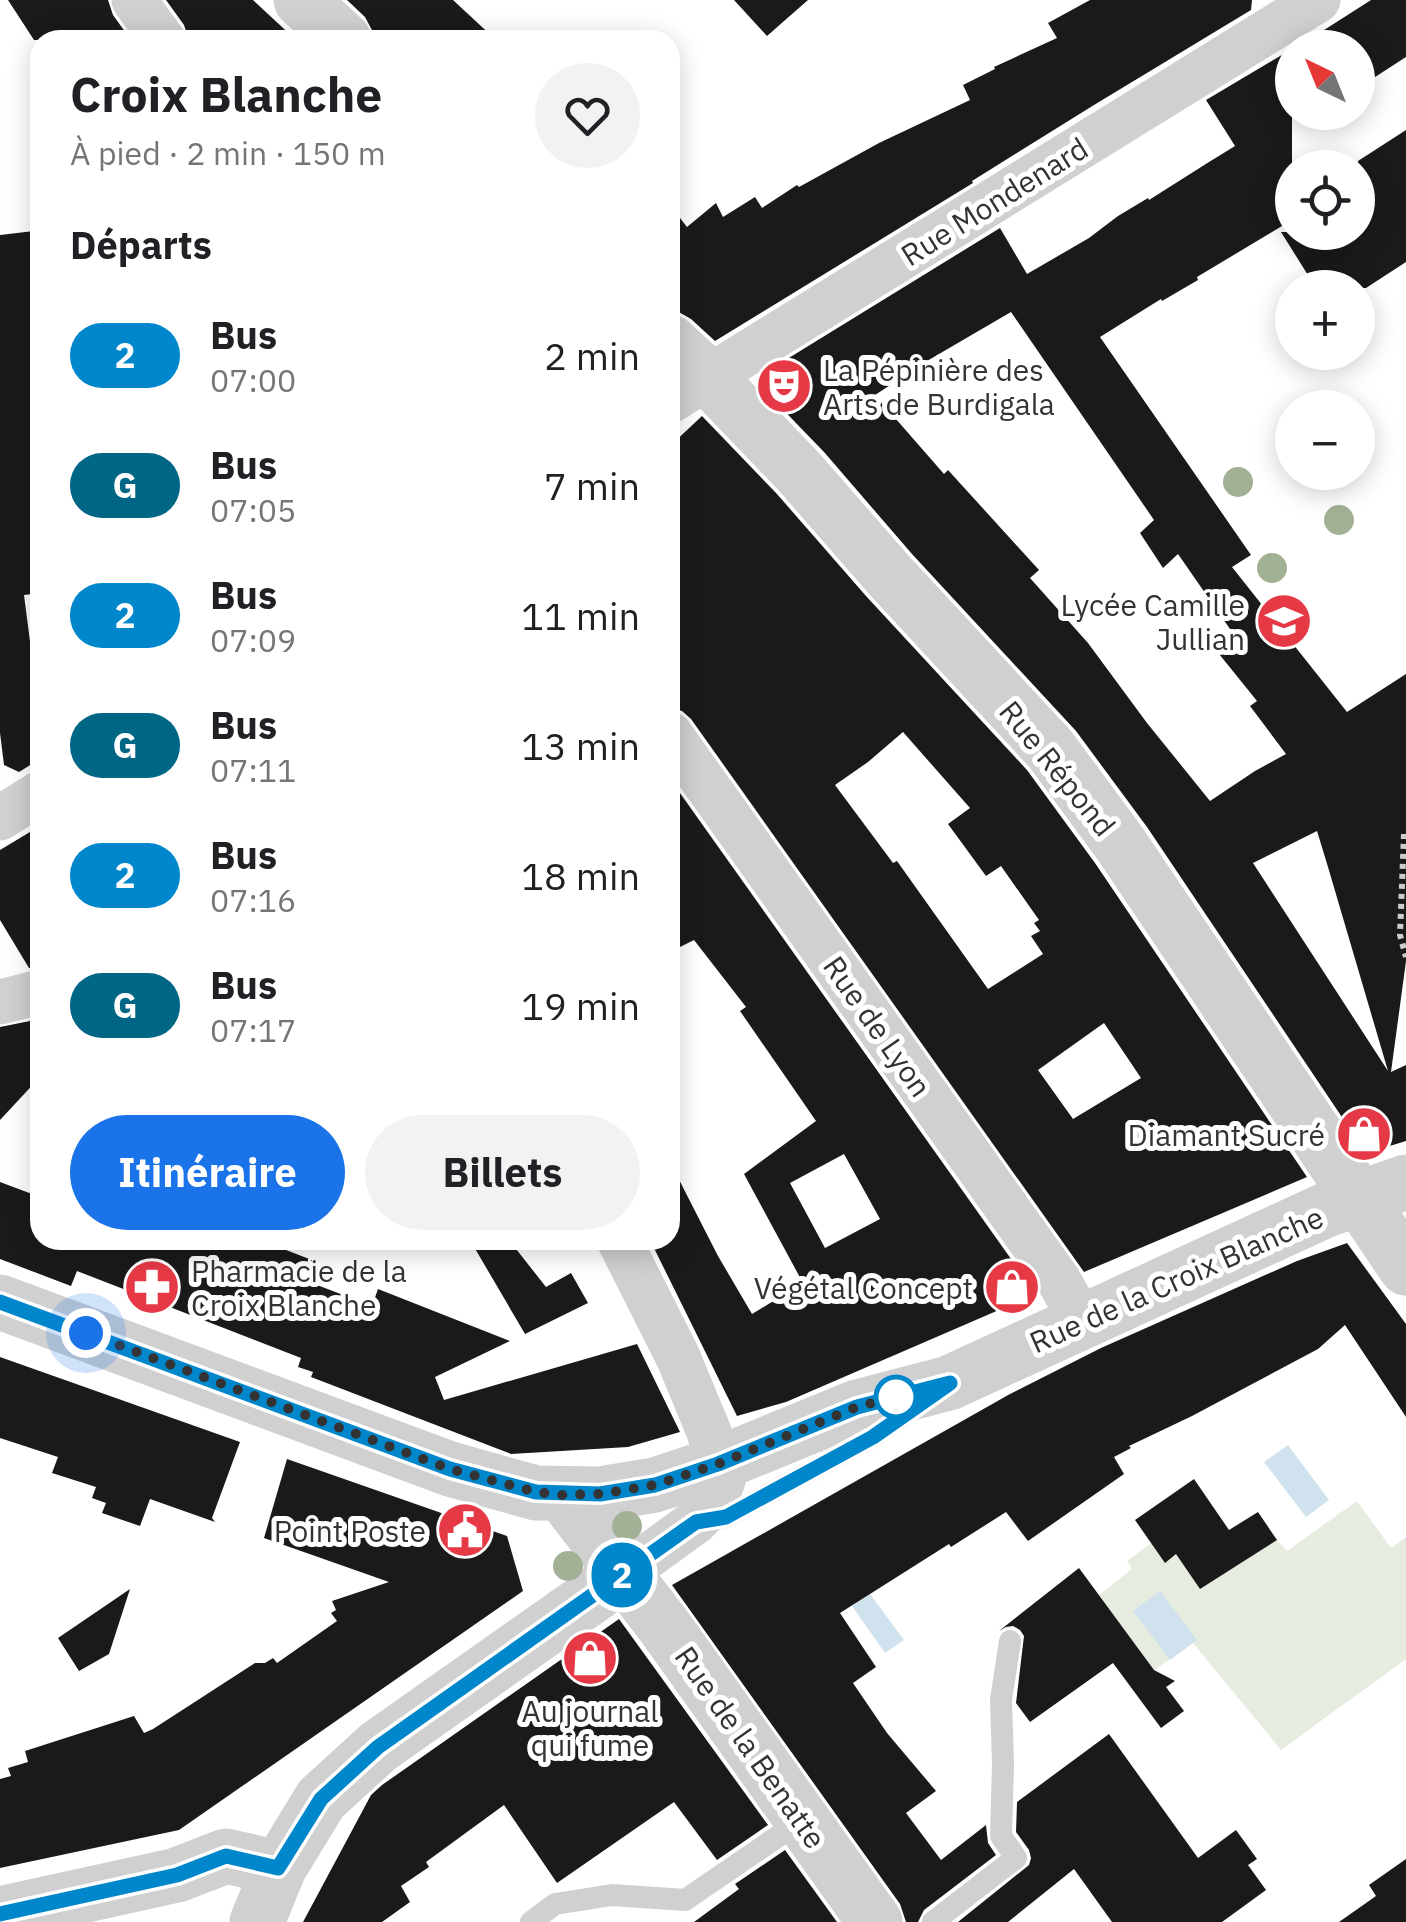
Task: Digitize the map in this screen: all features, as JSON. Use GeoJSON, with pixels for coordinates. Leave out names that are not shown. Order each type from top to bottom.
{"type":"FeatureCollection","features":[{"type":"Feature","properties":{"kind":"street"},"geometry":{"type":"LineString","coordinates":[[134,0],[156,30]]}},
{"type":"Feature","properties":{"kind":"street"},"geometry":{"type":"LineString","coordinates":[[301,0],[333,30]]}},
{"type":"Feature","properties":{"kind":"street","name":"Rue Mondenard"},"geometry":{"type":"LineString","coordinates":[[680,384],[1301,4]]}},
{"type":"Feature","properties":{"kind":"street","name":"Rue Répond"},"geometry":{"type":"LineString","coordinates":[[680,384],[800,473],[1050,750],[1382,1190],[1406,1268]]}},
{"type":"Feature","properties":{"kind":"street","name":"Rue de Lyon"},"geometry":{"type":"LineString","coordinates":[[680,748],[1060,1280],[1082,1322]]}},
{"type":"Feature","properties":{"kind":"street"},"geometry":{"type":"LineString","coordinates":[[0,818],[30,798]]}},
{"type":"Feature","properties":{"kind":"street"},"geometry":{"type":"LineString","coordinates":[[0,1002],[30,994]]}},
{"type":"Feature","properties":{"kind":"street","name":"Rue de la Croix Blanche"},"geometry":{"type":"LineString","coordinates":[[0,1302],[450,1469],[539,1491],[600,1494],[645,1488],[718,1464],[857,1407],[950,1383],[1326,1210],[1382,1190]]}},
{"type":"Feature","properties":{"kind":"street"},"geometry":{"type":"LineString","coordinates":[[624,1250],[678,1357],[709,1432],[724,1482],[714,1503],[696,1522]]}},
{"type":"Feature","properties":{"kind":"street","name":"Rue de la Benatte"},"geometry":{"type":"LineString","coordinates":[[539,1491],[626,1573],[874,1922]]}},
{"type":"Feature","properties":{"kind":"street","name":"Rue de la Croix Blanche"},"geometry":{"type":"LineString","coordinates":[[626,1573],[696,1522]]}},
{"type":"Feature","properties":{"kind":"street"},"geometry":{"type":"LineString","coordinates":[[256,1922],[278,1868],[321,1799],[378,1747],[626,1573]]}},
{"type":"Feature","properties":{"kind":"street"},"geometry":{"type":"LineString","coordinates":[[0,1914],[177,1875],[226,1856],[278,1868]]}},
{"type":"Feature","properties":{"kind":"lane","name":"Rue de la Croix Blanche"},"geometry":{"type":"LineString","coordinates":[[696,1522],[726,1517],[857,1446],[950,1383]]}},
{"type":"Feature","properties":{"kind":"lane"},"geometry":{"type":"LineString","coordinates":[[933,1922],[1016,1858],[1001,1836],[1001,1700],[1010,1641]]}},
{"type":"Feature","properties":{"kind":"lane"},"geometry":{"type":"LineString","coordinates":[[531,1922],[555,1904],[612,1894],[685,1900],[802,1820]]}},
{"type":"Feature","properties":{"kind":"path"},"geometry":{"type":"LineString","coordinates":[[1404,834],[1400,935],[1406,957]]}},
{"type":"Feature","properties":{"kind":"shaded area"},"geometry":{"type":"Polygon","coordinates":[[[1357,1501],[1391,1548],[1406,1537],[1406,1659],[1281,1750],[1193,1643],[1154,1670],[1099,1595],[1132,1569],[1127,1561],[1162,1535],[1201,1588],[1277,1540],[1287,1551],[1357,1501]]]}},
{"type":"Feature","properties":{"kind":"water"},"geometry":{"type":"Polygon","coordinates":[[[1288,1445],[1329,1500],[1306,1517],[1264,1462],[1288,1445]]]}},
{"type":"Feature","properties":{"kind":"water"},"geometry":{"type":"Polygon","coordinates":[[[1160,1591],[1197,1640],[1170,1660],[1133,1611],[1160,1591]]]}},
{"type":"Feature","properties":{"kind":"water"},"geometry":{"type":"Polygon","coordinates":[[[870,1594],[904,1640],[885,1653],[852,1606],[870,1594]]]}},
{"type":"Feature","properties":{"kind":"building"},"geometry":{"type":"Polygon","coordinates":[[[8,0],[108,0],[124,30],[30,30],[30,34],[8,0]]]}},
{"type":"Feature","properties":{"kind":"building"},"geometry":{"type":"Polygon","coordinates":[[[166,0],[253,0],[285,30],[186,30],[166,0]]]}},
{"type":"Feature","properties":{"kind":"building"},"geometry":{"type":"Polygon","coordinates":[[[347,0],[453,0],[485,30],[372,30],[365,17],[347,0]]]}},
{"type":"Feature","properties":{"kind":"building"},"geometry":{"type":"Polygon","coordinates":[[[734,0],[808,0],[767,36],[734,0]]]}},
{"type":"Feature","properties":{"kind":"building"},"geometry":{"type":"Polygon","coordinates":[[[1090,0],[1252,0],[1251,10],[715,341],[680,313],[680,218],[687,227],[716,203],[723,217],[755,197],[762,208],[797,185],[970,100],[963,85],[1057,38],[1048,23],[1090,0]]]}},
{"type":"Feature","properties":{"kind":"building"},"geometry":{"type":"Polygon","coordinates":[[[1371,0],[1406,0],[1406,57],[1375,77],[1375,30],[1324,30],[1371,0]]]}},
{"type":"Feature","properties":{"kind":"building"},"geometry":{"type":"Polygon","coordinates":[[[1275,59],[1275,130],[1292,130],[1292,150],[1275,150],[1275,230],[1100,337],[1251,555],[1232,567],[1347,712],[1406,674],[1406,961],[1391,1072],[1406,1065],[1406,1141],[1380,1149],[1358,1141],[1147,827],[1076,731],[764,390],[766,372],[1000,228],[1027,274],[1235,146],[1206,100],[1275,59]],[[1011,312],[875,395],[944,474],[948,470],[1039,570],[1030,578],[1088,643],[1210,801],[1286,754],[1250,706],[1257,701],[1211,644],[1230,629],[1178,554],[1163,568],[1140,533],[1154,520],[1011,312]],[[1317,831],[1253,863],[1388,1071],[1317,831]]]}},
{"type":"Feature","properties":{"kind":"building"},"geometry":{"type":"Polygon","coordinates":[[[1406,130],[1406,262],[1375,282],[1375,270],[1305,270],[1292,250],[1375,250],[1375,150],[1406,130]]]}},
{"type":"Feature","properties":{"kind":"building"},"geometry":{"type":"Polygon","coordinates":[[[30,231],[30,594],[24,595],[30,642],[30,765],[19,772],[4,765],[0,733],[0,235],[30,231]]]}},
{"type":"Feature","properties":{"kind":"building"},"geometry":{"type":"Polygon","coordinates":[[[702,416],[1027,770],[1095,863],[1307,1177],[1084,1272],[682,711],[680,437],[702,416]],[[903,732],[835,785],[893,863],[897,861],[988,989],[1043,954],[1031,936],[1040,931],[1034,923],[1039,920],[1001,866],[986,876],[948,824],[970,808],[903,732]],[[1104,1023],[1038,1070],[1073,1119],[1141,1078],[1104,1023]]]}},
{"type":"Feature","properties":{"kind":"building"},"geometry":{"type":"Polygon","coordinates":[[[680,793],[1036,1294],[786,1402],[737,1416],[655,1250],[680,1250],[680,1182],[752,1314],[803,1283],[744,1174],[816,1121],[740,1011],[746,1007],[694,940],[680,947],[680,793]],[[844,1154],[790,1183],[825,1248],[880,1219],[844,1154]]]}},
{"type":"Feature","properties":{"kind":"building"},"geometry":{"type":"Polygon","coordinates":[[[30,832],[30,968],[0,920],[0,850],[30,832]]]}},
{"type":"Feature","properties":{"kind":"building"},"geometry":{"type":"Polygon","coordinates":[[[30,1021],[30,1088],[0,1120],[0,1027],[30,1021]]]}},
{"type":"Feature","properties":{"kind":"building"},"geometry":{"type":"Polygon","coordinates":[[[0,1182],[30,1193],[30,1250],[286,1250],[312,1260],[304,1280],[372,1306],[378,1289],[510,1341],[435,1377],[444,1400],[637,1344],[680,1432],[628,1447],[511,1454],[311,1377],[313,1372],[298,1367],[301,1358],[77,1271],[71,1286],[0,1259],[0,1182]]]}},
{"type":"Feature","properties":{"kind":"building"},"geometry":{"type":"Polygon","coordinates":[[[1347,1243],[1406,1324],[1406,1417],[1345,1325],[1318,1349],[1129,1446],[1114,1457],[1124,1474],[1028,1541],[1006,1512],[840,1613],[876,1667],[853,1683],[887,1733],[936,1791],[906,1813],[941,1860],[986,1825],[988,1843],[996,1855],[924,1910],[918,1922],[906,1922],[900,1904],[672,1585],[1010,1394],[1101,1348],[1297,1261],[1347,1243]]]}},
{"type":"Feature","properties":{"kind":"building"},"geometry":{"type":"Polygon","coordinates":[[[476,1250],[517,1250],[546,1287],[571,1273],[588,1303],[525,1334],[476,1250]]]}},
{"type":"Feature","properties":{"kind":"building"},"geometry":{"type":"Polygon","coordinates":[[[0,1357],[240,1442],[212,1518],[215,1522],[150,1499],[140,1526],[102,1513],[106,1503],[92,1498],[96,1487],[52,1473],[58,1457],[0,1438],[0,1357]]]}},
{"type":"Feature","properties":{"kind":"building"},"geometry":{"type":"Polygon","coordinates":[[[287,1459],[507,1536],[523,1591],[179,1830],[0,1868],[0,1779],[11,1776],[8,1768],[28,1762],[25,1751],[134,1716],[144,1733],[153,1729],[255,1663],[273,1658],[277,1663],[337,1621],[331,1613],[336,1610],[332,1601],[389,1582],[264,1538],[287,1459]]]}},
{"type":"Feature","properties":{"kind":"building"},"geometry":{"type":"Polygon","coordinates":[[[1194,1479],[1229,1530],[1258,1512],[1277,1540],[1200,1589],[1176,1554],[1165,1563],[1135,1520],[1194,1479]]]}},
{"type":"Feature","properties":{"kind":"building"},"geometry":{"type":"Polygon","coordinates":[[[1079,1568],[1154,1670],[1175,1681],[1166,1687],[1184,1711],[1161,1728],[1113,1663],[1030,1722],[1016,1703],[1024,1636],[1013,1626],[999,1631],[1079,1568]]]}},
{"type":"Feature","properties":{"kind":"building"},"geometry":{"type":"Polygon","coordinates":[[[130,1589],[109,1654],[79,1671],[58,1638],[130,1589]]]}},
{"type":"Feature","properties":{"kind":"building"},"geometry":{"type":"Polygon","coordinates":[[[619,1619],[768,1825],[717,1860],[674,1802],[557,1883],[504,1805],[426,1862],[429,1867],[401,1886],[410,1902],[382,1922],[303,1922],[371,1795],[619,1619]]]}},
{"type":"Feature","properties":{"kind":"building"},"geometry":{"type":"Polygon","coordinates":[[[1109,1734],[1198,1858],[1236,1830],[1257,1859],[1248,1865],[1266,1890],[1222,1922],[1112,1922],[1074,1869],[1008,1922],[958,1922],[1029,1865],[1029,1850],[1016,1832],[1017,1802],[1109,1734]]]}},
{"type":"Feature","properties":{"kind":"building"},"geometry":{"type":"Polygon","coordinates":[[[785,1850],[837,1922],[694,1922],[739,1889],[735,1884],[785,1850]]]}},
{"type":"Feature","properties":{"kind":"building"},"geometry":{"type":"Polygon","coordinates":[[[1406,1859],[1406,1922],[1339,1922],[1376,1896],[1369,1885],[1406,1859]]]}},
{"type":"Feature","properties":{"kind":"bus line","name":"2"},"geometry":{"type":"LineString","coordinates":[[0,1302],[450,1469],[536,1492],[563,1495],[600,1494],[655,1485],[718,1464],[857,1407],[950,1383],[873,1437],[726,1517],[696,1522],[378,1747],[321,1799],[278,1868],[226,1856],[177,1875],[0,1914]]}},
{"type":"Feature","properties":{"kind":"place","name":"La Pépinière des Arts de Burdigala"},"geometry":{"type":"Point","coordinates":[784,386]}},
{"type":"Feature","properties":{"kind":"place","name":"Lycée Camille Jullian"},"geometry":{"type":"Point","coordinates":[1284,621]}},
{"type":"Feature","properties":{"kind":"place","name":"Diamant Sucré"},"geometry":{"type":"Point","coordinates":[1364,1134]}},
{"type":"Feature","properties":{"kind":"place","name":"Pharmacie de la Croix Blanche"},"geometry":{"type":"Point","coordinates":[152,1287]}},
{"type":"Feature","properties":{"kind":"place","name":"Végétal Concept"},"geometry":{"type":"Point","coordinates":[1012,1287]}},
{"type":"Feature","properties":{"kind":"place","name":"Point Poste"},"geometry":{"type":"Point","coordinates":[465,1530]}},
{"type":"Feature","properties":{"kind":"place","name":"Au journal qui fume"},"geometry":{"type":"Point","coordinates":[590,1658]}},
{"type":"Feature","properties":{"kind":"route"},"geometry":{"type":"LineString","coordinates":[[86,1333],[450,1469],[536,1492],[563,1495],[600,1494],[655,1485],[718,1464],[857,1407],[896,1397]]}}]}
